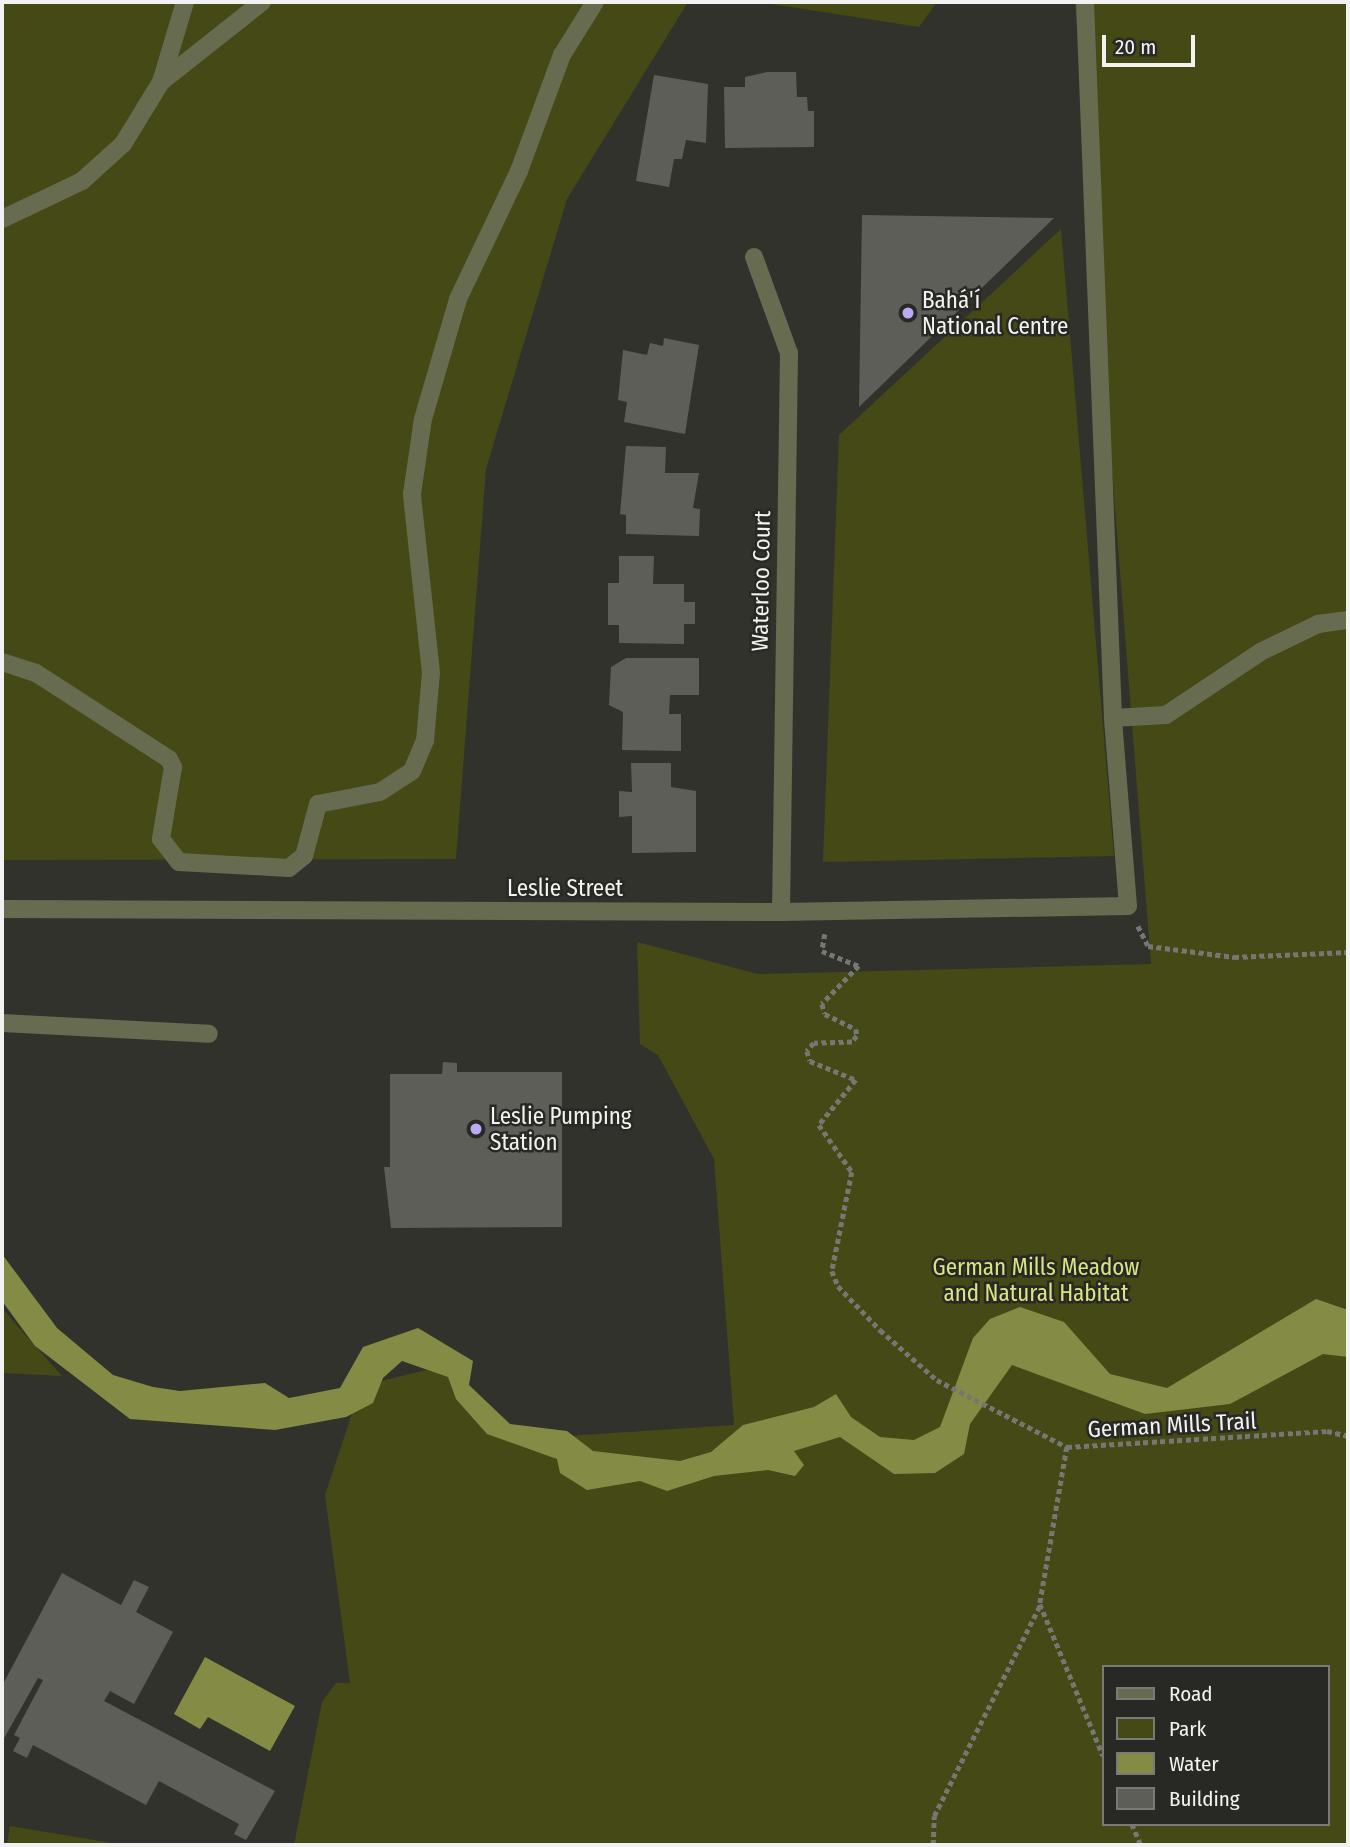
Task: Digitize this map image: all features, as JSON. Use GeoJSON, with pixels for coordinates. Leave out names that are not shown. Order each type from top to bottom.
{"type":"FeatureCollection","features":[{"type":"Feature","properties":{"kind":"street"},"geometry":{"type":"LineString","coordinates":[[2,219],[82,181],[123,144],[161,82],[186,2]]}},
{"type":"Feature","properties":{"kind":"street"},"geometry":{"type":"LineString","coordinates":[[161,82],[262,2]]}},
{"type":"Feature","properties":{"kind":"street"},"geometry":{"type":"LineString","coordinates":[[2,662],[36,673],[95,715],[160,752],[173,767],[160,828],[170,857],[289,868],[304,856],[318,804],[394,786],[418,761],[432,644],[413,527],[413,468],[423,419],[468,276],[519,172],[562,55],[595,2]]}},
{"type":"Feature","properties":{"kind":"street"},"geometry":{"type":"LineString","coordinates":[[1085,2],[1114,718],[1128,906]]}},
{"type":"Feature","properties":{"kind":"street","name":"Waterloo Court"},"geometry":{"type":"LineString","coordinates":[[754,257],[789,353],[781,912]]}},
{"type":"Feature","properties":{"kind":"street"},"geometry":{"type":"LineString","coordinates":[[1114,718],[1166,715],[1262,651],[1318,624],[1348,620]]}},
{"type":"Feature","properties":{"kind":"street","name":"Leslie Street"},"geometry":{"type":"LineString","coordinates":[[2,909],[781,912],[1128,906]]}},
{"type":"Feature","properties":{"kind":"street"},"geometry":{"type":"LineString","coordinates":[[2,1023],[209,1034]]}},
{"type":"Feature","properties":{"kind":"path"},"geometry":{"type":"LineString","coordinates":[[1128,906],[1149,946],[1234,957],[1348,952]]}},
{"type":"Feature","properties":{"kind":"path","name":"German Mills Trail"},"geometry":{"type":"LineString","coordinates":[[836,911],[822,951],[859,966],[822,1004],[825,1014],[856,1029],[857,1036],[852,1042],[814,1043],[807,1051],[810,1061],[856,1080],[819,1125],[852,1171],[832,1271],[838,1286],[880,1331],[937,1380],[1067,1447],[1327,1431],[1348,1436]]}},
{"type":"Feature","properties":{"kind":"path"},"geometry":{"type":"LineString","coordinates":[[933,1845],[934,1816],[1040,1604],[1067,1447]]}},
{"type":"Feature","properties":{"kind":"path"},"geometry":{"type":"LineString","coordinates":[[1040,1604],[1102,1753]]}},
{"type":"Feature","properties":{"kind":"path"},"geometry":{"type":"LineString","coordinates":[[1133,1826],[1141,1845]]}},
{"type":"Feature","properties":{"kind":"green space"},"geometry":{"type":"Polygon","coordinates":[[[2,2],[688,2],[567,199],[486,469],[456,859],[2,860],[2,2]]]}},
{"type":"Feature","properties":{"kind":"green space"},"geometry":{"type":"Polygon","coordinates":[[[759,2],[937,2],[919,27],[759,2]]]}},
{"type":"Feature","properties":{"kind":"green space","name":"German Mills Meadow and Natural Habitat"},"geometry":{"type":"Polygon","coordinates":[[[1075,2],[1348,2],[1348,1845],[294,1845],[322,1702],[336,1683],[350,1683],[325,1495],[361,1386],[442,1366],[509,1440],[734,1425],[714,1159],[658,1055],[640,1044],[637,942],[758,974],[1151,964],[1075,2]]]}},
{"type":"Feature","properties":{"kind":"green space"},"geometry":{"type":"Polygon","coordinates":[[[1061,229],[1114,856],[823,862],[839,435],[1061,229]]]}},
{"type":"Feature","properties":{"kind":"green space"},"geometry":{"type":"Polygon","coordinates":[[[2,1308],[35,1346],[62,1376],[2,1373],[2,1308]]]}},
{"type":"Feature","properties":{"kind":"green space"},"geometry":{"type":"Polygon","coordinates":[[[10,1826],[125,1845],[7,1845],[10,1826]]]}},
{"type":"Feature","properties":{"kind":"water"},"geometry":{"type":"Polygon","coordinates":[[[2,1254],[57,1328],[113,1375],[153,1387],[180,1391],[265,1383],[289,1398],[340,1388],[363,1347],[418,1328],[473,1361],[469,1385],[510,1424],[567,1431],[593,1451],[680,1461],[711,1452],[743,1425],[814,1407],[836,1394],[851,1417],[880,1437],[914,1440],[940,1427],[973,1338],[990,1319],[1020,1307],[1064,1322],[1110,1374],[1167,1388],[1316,1299],[1348,1310],[1348,1357],[1323,1354],[1230,1404],[1145,1414],[1012,1365],[970,1424],[964,1454],[935,1473],[894,1474],[840,1437],[794,1451],[804,1465],[795,1476],[768,1470],[714,1476],[667,1491],[640,1481],[587,1490],[560,1473],[557,1459],[487,1434],[456,1399],[448,1377],[402,1361],[383,1378],[373,1403],[346,1417],[275,1430],[130,1419],[35,1346],[2,1301],[2,1254]]]}},
{"type":"Feature","properties":{"kind":"water"},"geometry":{"type":"Polygon","coordinates":[[[205,1657],[295,1706],[270,1751],[208,1717],[200,1729],[174,1714],[205,1657]]]}},
{"type":"Feature","properties":{"kind":"building"},"geometry":{"type":"Polygon","coordinates":[[[767,72],[796,72],[797,97],[807,97],[808,111],[814,111],[814,147],[725,148],[724,87],[745,87],[745,77],[767,72]]]}},
{"type":"Feature","properties":{"kind":"building"},"geometry":{"type":"Polygon","coordinates":[[[654,75],[708,84],[706,143],[686,140],[682,159],[674,159],[669,187],[636,181],[654,75]]]}},
{"type":"Feature","properties":{"kind":"building","name":"Bahá'í National Centre"},"geometry":{"type":"Polygon","coordinates":[[[862,215],[1054,218],[859,407],[862,215]]]}},
{"type":"Feature","properties":{"kind":"building"},"geometry":{"type":"Polygon","coordinates":[[[664,338],[699,345],[685,434],[624,422],[627,402],[618,400],[623,350],[647,355],[650,343],[663,346],[664,338]]]}},
{"type":"Feature","properties":{"kind":"building"},"geometry":{"type":"Polygon","coordinates":[[[626,446],[666,447],[665,473],[699,473],[693,508],[700,509],[699,536],[626,534],[626,515],[620,514],[626,446]]]}},
{"type":"Feature","properties":{"kind":"building"},"geometry":{"type":"Polygon","coordinates":[[[619,556],[654,556],[653,584],[684,584],[684,602],[695,602],[695,624],[684,624],[684,644],[619,643],[619,625],[608,625],[608,583],[619,583],[619,556]]]}},
{"type":"Feature","properties":{"kind":"building"},"geometry":{"type":"Polygon","coordinates":[[[626,658],[699,658],[699,695],[670,695],[669,714],[681,714],[681,751],[622,750],[623,712],[609,705],[611,667],[626,658]]]}},
{"type":"Feature","properties":{"kind":"building"},"geometry":{"type":"Polygon","coordinates":[[[631,763],[671,763],[671,787],[696,791],[696,852],[632,853],[632,816],[619,817],[619,791],[632,792],[631,763]]]}},
{"type":"Feature","properties":{"kind":"building","name":"Leslie Pumping Station"},"geometry":{"type":"Polygon","coordinates":[[[443,1062],[457,1063],[457,1072],[562,1072],[562,1227],[391,1228],[384,1167],[390,1167],[390,1074],[442,1074],[443,1062]]]}},
{"type":"Feature","properties":{"kind":"building"},"geometry":{"type":"Polygon","coordinates":[[[62,1573],[121,1605],[134,1580],[149,1587],[136,1612],[173,1632],[134,1704],[110,1691],[104,1701],[275,1791],[246,1840],[234,1834],[239,1824],[159,1781],[146,1805],[33,1745],[27,1758],[13,1751],[20,1738],[14,1735],[43,1680],[38,1678],[2,1742],[2,1686],[62,1573]]]}},
{"type":"Feature","properties":{"kind":"place","name":"Bahá'í National Centre"},"geometry":{"type":"Point","coordinates":[908,313]}},
{"type":"Feature","properties":{"kind":"place","name":"Leslie Pumping Station"},"geometry":{"type":"Point","coordinates":[476,1129]}}]}
